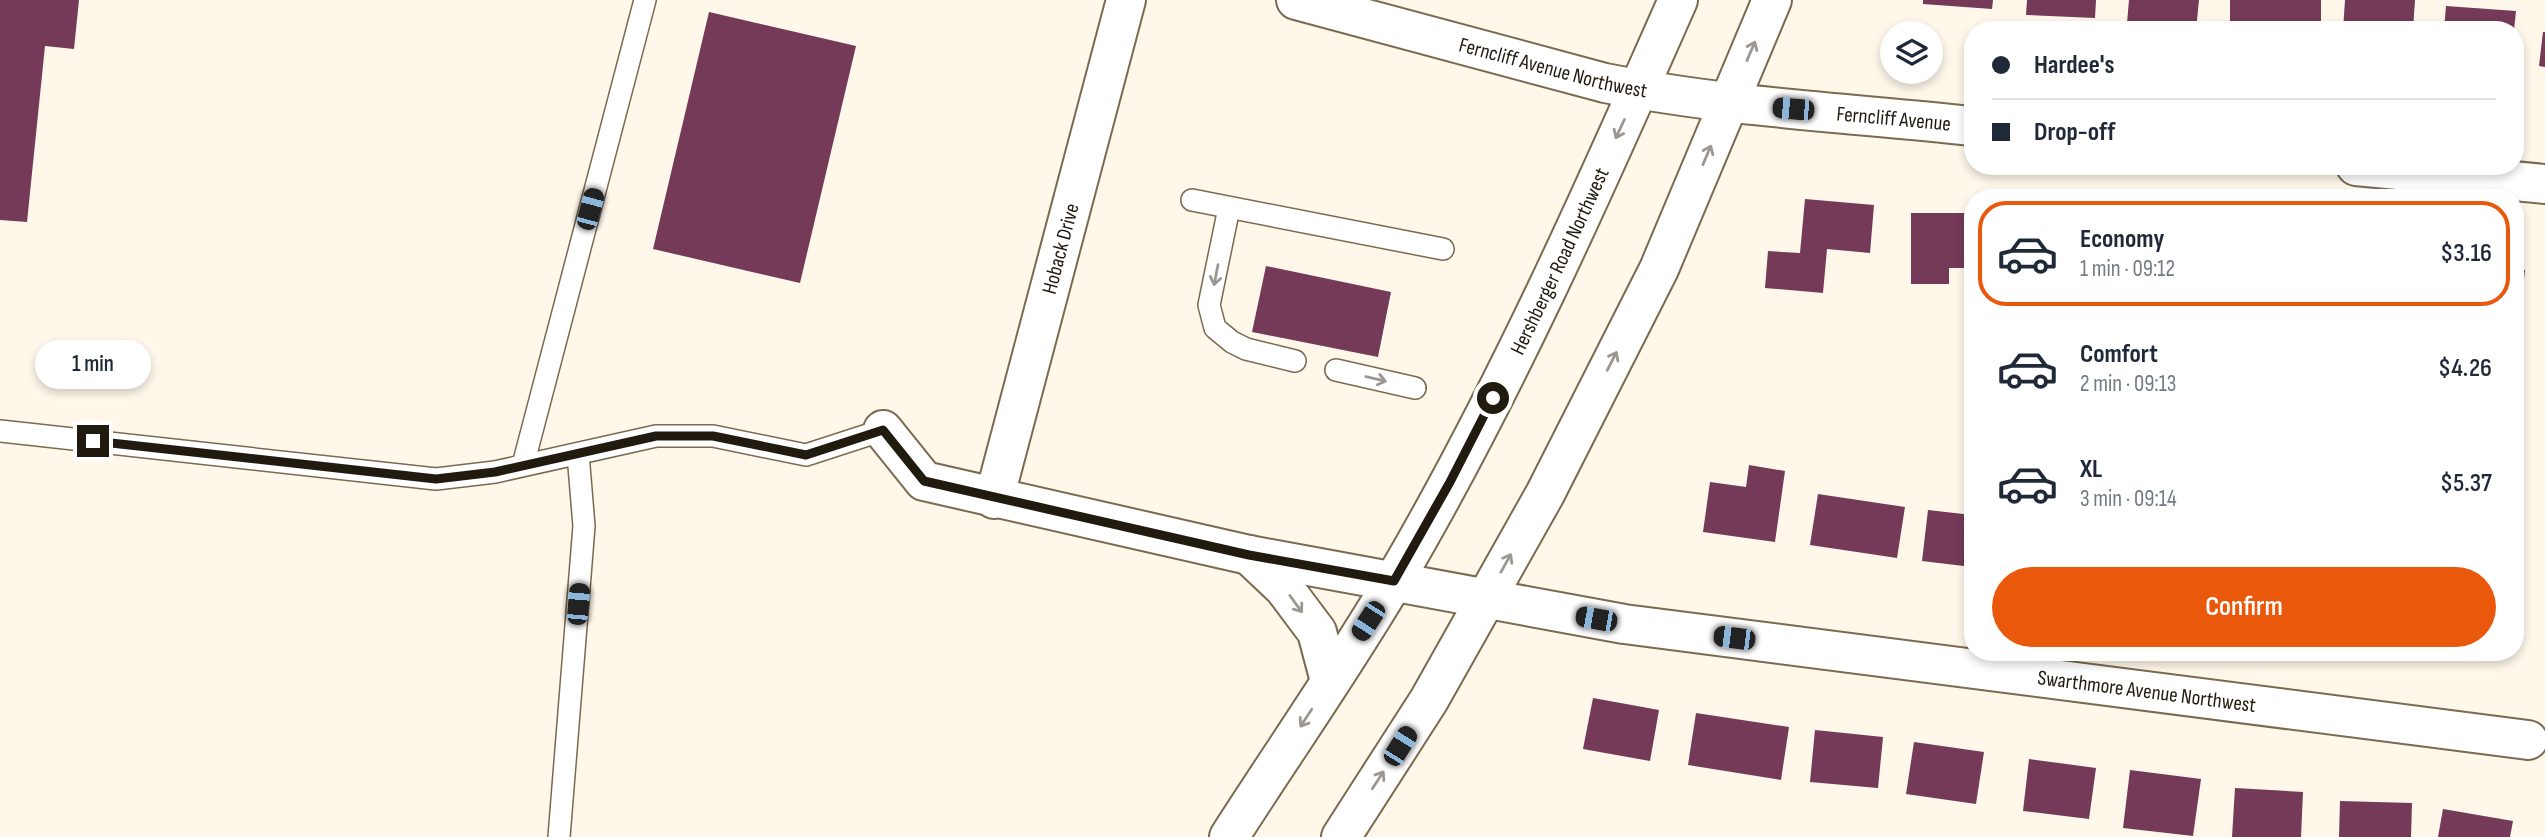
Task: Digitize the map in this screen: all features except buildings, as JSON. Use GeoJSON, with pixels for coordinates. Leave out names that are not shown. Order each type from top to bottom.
{"type":"FeatureCollection","features":[{"type":"Feature","properties":{"kind":"street","name":"Hoback Drive"},"geometry":{"type":"LineString","coordinates":[[994,499],[1126,0]]}},
{"type":"Feature","properties":{"kind":"street","name":"Ferncliff Avenue Northwest"},"geometry":{"type":"LineString","coordinates":[[1296,0],[1605,83],[1729,103],[1815,111]]}},
{"type":"Feature","properties":{"kind":"street","name":"Hershberger Road Northwest"},"geometry":{"type":"LineString","coordinates":[[1228,837],[1394,581],[1450,482],[1514,356],[1639,90],[1678,0]]}},
{"type":"Feature","properties":{"kind":"street"},"geometry":{"type":"LineString","coordinates":[[1341,837],[1429,700],[1545,494],[1659,269],[1772,0]]}},
{"type":"Feature","properties":{"kind":"street","name":"Ferncliff Avenue"},"geometry":{"type":"LineString","coordinates":[[1815,111],[1964,125]]}},
{"type":"Feature","properties":{"kind":"street"},"geometry":{"type":"LineString","coordinates":[[2450,175],[2545,184]]}},
{"type":"Feature","properties":{"kind":"street","name":"Swarthmore Avenue Northwest"},"geometry":{"type":"LineString","coordinates":[[883,430],[924,481],[1249,555],[1624,624],[2528,740]]}},
{"type":"Feature","properties":{"kind":"street"},"geometry":{"type":"LineString","coordinates":[[1249,555],[1284,587],[1317,632],[1330,681]]}},
{"type":"Feature","properties":{"kind":"lane"},"geometry":{"type":"LineString","coordinates":[[523,465],[645,0]]}},
{"type":"Feature","properties":{"kind":"lane"},"geometry":{"type":"LineString","coordinates":[[1192,200],[1443,249]]}},
{"type":"Feature","properties":{"kind":"lane"},"geometry":{"type":"LineString","coordinates":[[1229,208],[1209,305],[1215,328],[1231,342],[1246,349],[1295,360]]}},
{"type":"Feature","properties":{"kind":"lane"},"geometry":{"type":"LineString","coordinates":[[1336,370],[1415,388]]}},
{"type":"Feature","properties":{"kind":"lane"},"geometry":{"type":"LineString","coordinates":[[0,431],[436,479],[495,472],[656,436],[713,436],[806,455],[883,430]]}},
{"type":"Feature","properties":{"kind":"lane"},"geometry":{"type":"LineString","coordinates":[[559,837],[584,526],[578,454]]}},
{"type":"Feature","properties":{"kind":"route"},"geometry":{"type":"LineString","coordinates":[[93,441],[436,479],[495,472],[656,436],[713,436],[806,455],[883,430],[924,481],[1249,555],[1394,581],[1450,482],[1493,398]]}}]}
